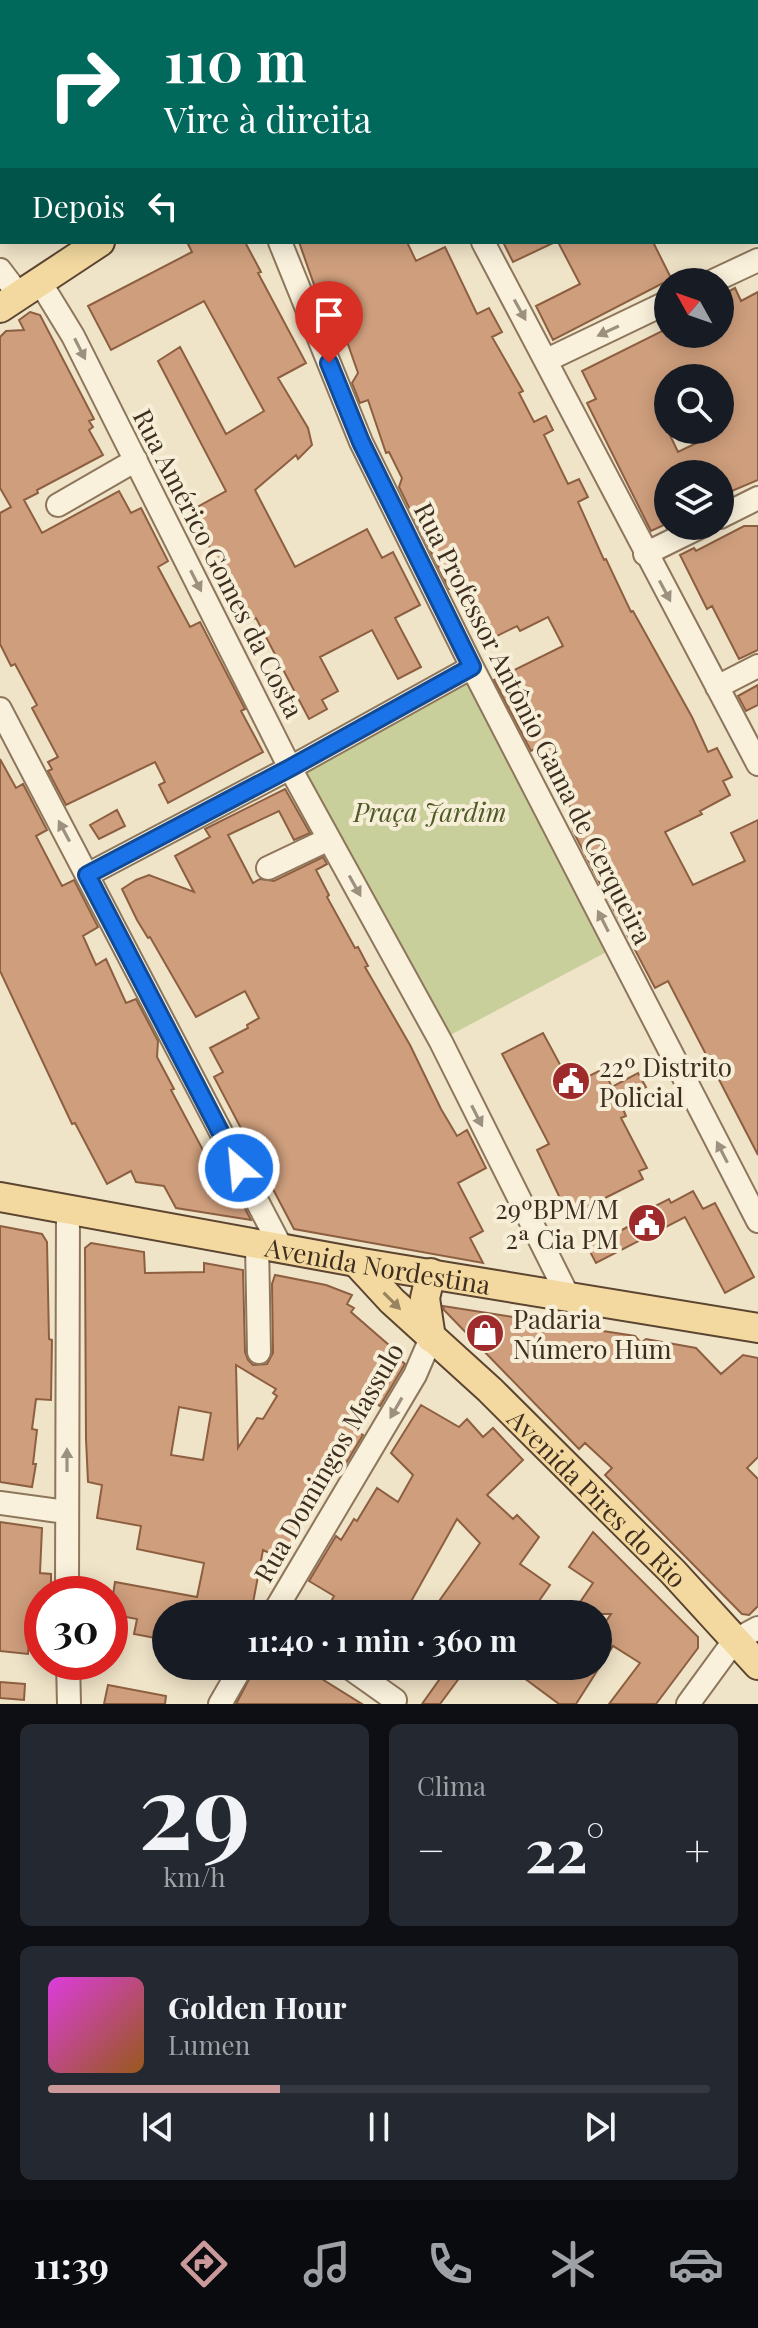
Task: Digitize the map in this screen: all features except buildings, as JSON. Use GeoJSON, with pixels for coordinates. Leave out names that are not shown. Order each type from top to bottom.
{"type":"FeatureCollection","features":[{"type":"Feature","properties":{"kind":"main road"},"geometry":{"type":"LineString","coordinates":[[20,295],[97,244]]}},
{"type":"Feature","properties":{"kind":"main road","name":"Avenida Nordestina"},"geometry":{"type":"LineString","coordinates":[[0,1197],[356,1262],[758,1328]]}},
{"type":"Feature","properties":{"kind":"main road","name":"Avenida Pires do Rio"},"geometry":{"type":"LineString","coordinates":[[356,1262],[652,1551],[746,1634],[758,1665]]}},
{"type":"Feature","properties":{"kind":"main road"},"geometry":{"type":"LineString","coordinates":[[431,1273],[425,1298],[431,1338]]}},
{"type":"Feature","properties":{"kind":"street","name":"Rua Professor Antônio Gama de Cerqueira"},"geometry":{"type":"LineString","coordinates":[[281,244],[361,442],[472,667],[758,1221]]}},
{"type":"Feature","properties":{"kind":"street"},"geometry":{"type":"LineString","coordinates":[[484,244],[717,687],[752,738],[758,764]]}},
{"type":"Feature","properties":{"kind":"street"},"geometry":{"type":"LineString","coordinates":[[734,271],[758,260]]}},
{"type":"Feature","properties":{"kind":"street","name":"Rua Américo Gomes da Costa"},"geometry":{"type":"LineString","coordinates":[[0,270],[20,295],[73,336],[290,768],[441,1042],[568,1296]]}},
{"type":"Feature","properties":{"kind":"street"},"geometry":{"type":"LineString","coordinates":[[547,360],[654,309]]}},
{"type":"Feature","properties":{"kind":"street"},"geometry":{"type":"LineString","coordinates":[[58,505],[136,460]]}},
{"type":"Feature","properties":{"kind":"street"},"geometry":{"type":"LineString","coordinates":[[734,510],[758,498]]}},
{"type":"Feature","properties":{"kind":"street"},"geometry":{"type":"LineString","coordinates":[[645,554],[674,540]]}},
{"type":"Feature","properties":{"kind":"street"},"geometry":{"type":"LineString","coordinates":[[717,687],[758,666]]}},
{"type":"Feature","properties":{"kind":"street"},"geometry":{"type":"LineString","coordinates":[[87,875],[472,667]]}},
{"type":"Feature","properties":{"kind":"street"},"geometry":{"type":"LineString","coordinates":[[0,709],[87,875],[269,1245],[259,1352]]}},
{"type":"Feature","properties":{"kind":"street"},"geometry":{"type":"LineString","coordinates":[[268,868],[329,839]]}},
{"type":"Feature","properties":{"kind":"street"},"geometry":{"type":"LineString","coordinates":[[67,1576],[68,1208]]}},
{"type":"Feature","properties":{"kind":"street","name":"Rua Domingos Massulo"},"geometry":{"type":"LineString","coordinates":[[281,1600],[415,1375],[431,1338]]}},
{"type":"Feature","properties":{"kind":"street"},"geometry":{"type":"LineString","coordinates":[[0,1503],[66,1512]]}},
{"type":"Feature","properties":{"kind":"street"},"geometry":{"type":"LineString","coordinates":[[688,1704],[746,1634]]}},
{"type":"Feature","properties":{"kind":"street"},"geometry":{"type":"LineString","coordinates":[[68,1680],[69,1704]]}},
{"type":"Feature","properties":{"kind":"street"},"geometry":{"type":"LineString","coordinates":[[220,1704],[234,1680]]}},
{"type":"Feature","properties":{"kind":"street"},"geometry":{"type":"LineString","coordinates":[[367,1680],[395,1700]]}},
{"type":"Feature","properties":{"kind":"green space","name":"Praça Jardim"},"geometry":{"type":"Polygon","coordinates":[[[470,672],[614,948],[441,1040],[289,762],[470,672]]]}},
{"type":"Feature","properties":{"kind":"place","name":"22º Distrito Policial"},"geometry":{"type":"Point","coordinates":[571,1081]}},
{"type":"Feature","properties":{"kind":"place","name":"29ºBPM/M 2ª Cia PM"},"geometry":{"type":"Point","coordinates":[647,1223]}},
{"type":"Feature","properties":{"kind":"place","name":"Padaria Número Hum"},"geometry":{"type":"Point","coordinates":[485,1333]}},
{"type":"Feature","properties":{"kind":"route"},"geometry":{"type":"LineString","coordinates":[[239,1168],[87,875],[472,667],[361,442],[329,363]]}}]}
